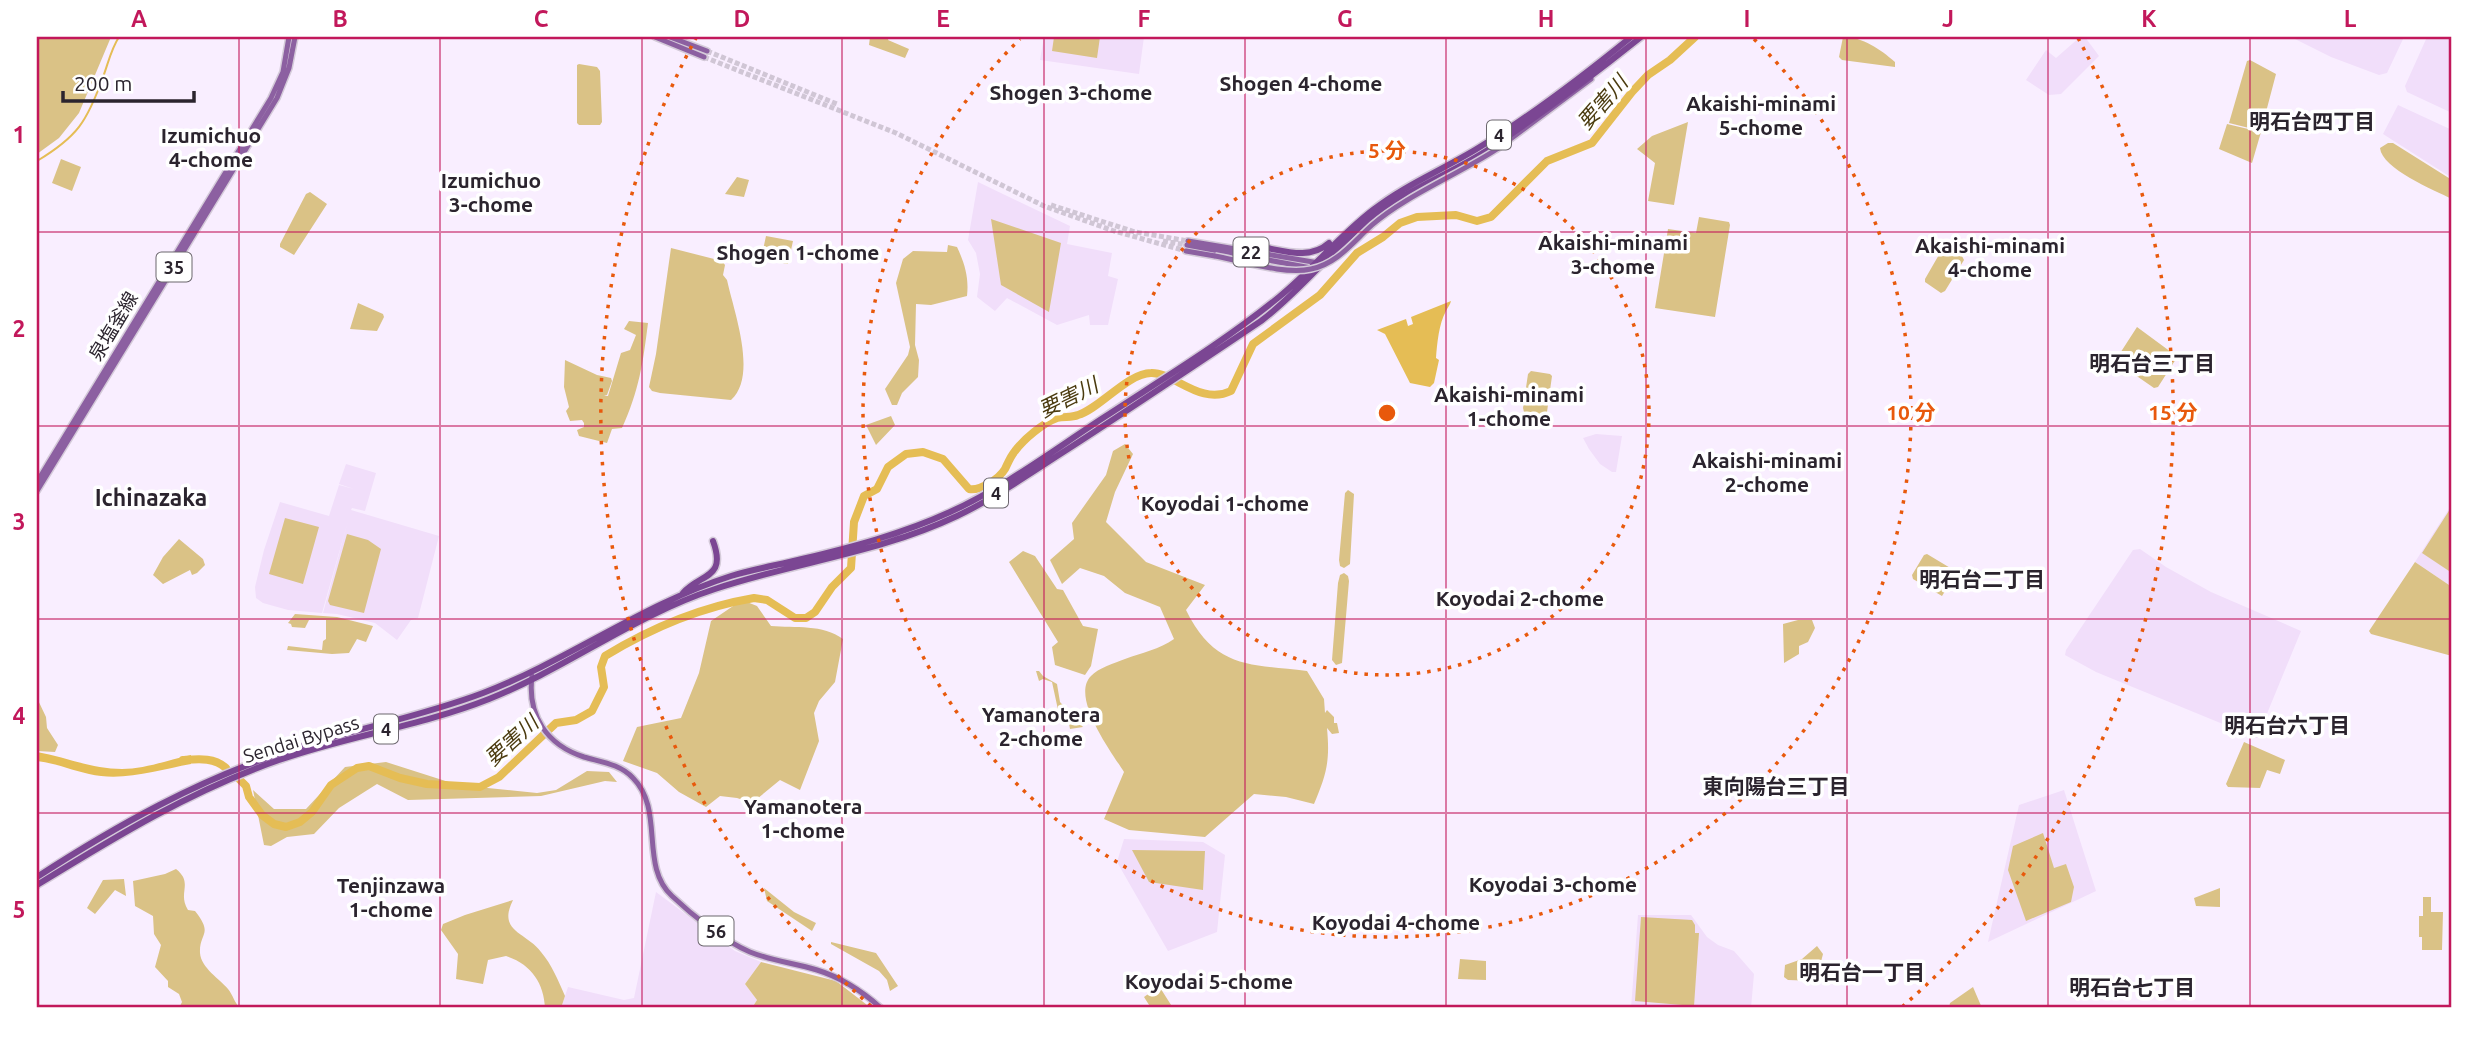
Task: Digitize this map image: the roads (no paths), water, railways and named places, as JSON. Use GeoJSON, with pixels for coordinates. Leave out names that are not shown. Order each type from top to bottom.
{"type":"FeatureCollection","features":[{"type":"Feature","properties":{"kind":"highway","name":"4"},"geometry":{"type":"LineString","coordinates":[[1317,266],[1346,233],[1381,204],[1483,146],[1529,115],[1631,37]]}},
{"type":"Feature","properties":{"kind":"highway","name":"4"},"geometry":{"type":"LineString","coordinates":[[738,578],[860,548],[954,510],[1026,469],[1165,381],[1262,310],[1385,208],[1485,151],[1641,37]]}},
{"type":"Feature","properties":{"kind":"highway"},"geometry":{"type":"LineString","coordinates":[[1268,248],[1312,253],[1346,233]]}},
{"type":"Feature","properties":{"kind":"highway"},"geometry":{"type":"LineString","coordinates":[[681,594],[715,570],[717,555],[713,541]]}},
{"type":"Feature","properties":{"kind":"highway","name":"Sendai Bypass"},"geometry":{"type":"LineString","coordinates":[[37,877],[103,835],[158,805],[242,767],[289,750],[441,708],[532,676],[638,615],[681,594],[738,578]]}},
{"type":"Feature","properties":{"kind":"highway","name":"Sendai Bypass"},"geometry":{"type":"LineString","coordinates":[[37,884],[136,824],[190,796],[310,750],[473,705],[665,609],[738,578]]}},
{"type":"Feature","properties":{"kind":"main road","name":"泉塩釜線"},"geometry":{"type":"LineString","coordinates":[[37,482],[271,98],[283,72],[289,37]]}},
{"type":"Feature","properties":{"kind":"main road","name":"35"},"geometry":{"type":"LineString","coordinates":[[37,491],[277,98],[289,68],[295,37]]}},
{"type":"Feature","properties":{"kind":"main road"},"geometry":{"type":"LineString","coordinates":[[655,37],[705,54],[670,37]]}},
{"type":"Feature","properties":{"kind":"main road","name":"22"},"geometry":{"type":"LineString","coordinates":[[1317,266],[1187,246],[1215,256],[1293,270],[1310,270],[1326,265],[1382,217],[1497,149],[1583,87],[1609,62]]}},
{"type":"Feature","properties":{"kind":"main road","name":"56"},"geometry":{"type":"LineString","coordinates":[[532,676],[533,709],[542,729],[550,738],[572,753],[625,771],[640,787],[649,803],[659,876],[664,888],[674,898],[735,944],[761,956],[837,978],[881,1008]]}},
{"type":"Feature","properties":{"kind":"waterway"},"geometry":{"type":"LineString","coordinates":[[37,161],[71,136],[86,117],[119,37]]}},
{"type":"Feature","properties":{"kind":"waterway","name":"要害川"},"geometry":{"type":"LineString","coordinates":[[240,780],[262,815],[274,824],[286,827],[300,822],[312,812],[331,785],[357,768],[369,766],[400,778],[427,784],[480,787],[499,777],[556,723],[576,720],[592,711],[604,687],[601,667],[605,656],[640,636],[696,613],[754,598],[767,600],[795,618],[806,618],[815,612],[832,587],[851,568],[854,522],[864,496],[877,489],[888,467],[906,454],[923,452],[943,459],[969,489],[973,489],[989,484],[998,477],[1019,446],[1040,427],[1057,418],[1075,416],[1086,411],[1142,375],[1160,374],[1198,392],[1209,394],[1231,391],[1253,344],[1320,295],[1357,253],[1400,223],[1417,217],[1456,215],[1477,221],[1491,217],[1547,161],[1592,143],[1648,75],[1670,60],[1695,37]]}},
{"type":"Feature","properties":{"kind":"waterway","name":"要害川"},"geometry":{"type":"LineString","coordinates":[[183,760],[211,760],[226,768]]}},
{"type":"Feature","properties":{"kind":"tunnel"},"geometry":{"type":"LineString","coordinates":[[707,51],[837,104]]}},
{"type":"Feature","properties":{"kind":"tunnel"},"geometry":{"type":"LineString","coordinates":[[704,57],[896,133],[1044,206],[1114,231],[1186,251]]}},
{"type":"Feature","properties":{"kind":"tunnel"},"geometry":{"type":"LineString","coordinates":[[1051,205],[1135,232],[1188,241]]}},
{"type":"Feature","properties":{"kind":"tunnel"},"geometry":{"type":"LineString","coordinates":[[1163,241],[1187,245]]}},
{"type":"Feature","properties":{"kind":"district","name":"Shogen 4-chome"},"geometry":{"type":"Point","coordinates":[1301,83]}},
{"type":"Feature","properties":{"kind":"district","name":"Shogen 3-chome"},"geometry":{"type":"Point","coordinates":[1071,92]}},
{"type":"Feature","properties":{"kind":"district","name":"Akaishi-minami 5-chome"},"geometry":{"type":"Point","coordinates":[1761,115]}},
{"type":"Feature","properties":{"kind":"district","name":"明石台四丁目"},"geometry":{"type":"Point","coordinates":[2312,121]}},
{"type":"Feature","properties":{"kind":"district","name":"Izumichuo 4-chome"},"geometry":{"type":"Point","coordinates":[211,147]}},
{"type":"Feature","properties":{"kind":"district","name":"Izumichuo 3-chome"},"geometry":{"type":"Point","coordinates":[491,192]}},
{"type":"Feature","properties":{"kind":"district","name":"Shogen 1-chome"},"geometry":{"type":"Point","coordinates":[798,252]}},
{"type":"Feature","properties":{"kind":"district","name":"Akaishi-minami 3-chome"},"geometry":{"type":"Point","coordinates":[1613,254]}},
{"type":"Feature","properties":{"kind":"district","name":"Akaishi-minami 4-chome"},"geometry":{"type":"Point","coordinates":[1990,257]}},
{"type":"Feature","properties":{"kind":"district","name":"明石台三丁目"},"geometry":{"type":"Point","coordinates":[2152,363]}},
{"type":"Feature","properties":{"kind":"district","name":"Akaishi-minami 1-chome"},"geometry":{"type":"Point","coordinates":[1509,406]}},
{"type":"Feature","properties":{"kind":"district","name":"Akaishi-minami 2-chome"},"geometry":{"type":"Point","coordinates":[1767,472]}},
{"type":"Feature","properties":{"kind":"district","name":"Ichinazaka"},"geometry":{"type":"Point","coordinates":[151,497]}},
{"type":"Feature","properties":{"kind":"district","name":"Koyodai 1-chome"},"geometry":{"type":"Point","coordinates":[1225,503]}},
{"type":"Feature","properties":{"kind":"district","name":"明石台二丁目"},"geometry":{"type":"Point","coordinates":[1982,579]}},
{"type":"Feature","properties":{"kind":"district","name":"Koyodai 2-chome"},"geometry":{"type":"Point","coordinates":[1520,598]}},
{"type":"Feature","properties":{"kind":"district","name":"明石台六丁目"},"geometry":{"type":"Point","coordinates":[2287,725]}},
{"type":"Feature","properties":{"kind":"district","name":"Yamanotera 2-chome"},"geometry":{"type":"Point","coordinates":[1041,726]}},
{"type":"Feature","properties":{"kind":"district","name":"東向陽台三丁目"},"geometry":{"type":"Point","coordinates":[1776,786]}},
{"type":"Feature","properties":{"kind":"district","name":"Yamanotera 1-chome"},"geometry":{"type":"Point","coordinates":[803,818]}},
{"type":"Feature","properties":{"kind":"district","name":"Koyodai 3-chome"},"geometry":{"type":"Point","coordinates":[1553,884]}},
{"type":"Feature","properties":{"kind":"district","name":"Tenjinzawa 1-chome"},"geometry":{"type":"Point","coordinates":[391,897]}},
{"type":"Feature","properties":{"kind":"district","name":"Koyodai 4-chome"},"geometry":{"type":"Point","coordinates":[1396,922]}},
{"type":"Feature","properties":{"kind":"district","name":"明石台一丁目"},"geometry":{"type":"Point","coordinates":[1862,972]}},
{"type":"Feature","properties":{"kind":"district","name":"Koyodai 5-chome"},"geometry":{"type":"Point","coordinates":[1209,981]}},
{"type":"Feature","properties":{"kind":"district","name":"明石台七丁目"},"geometry":{"type":"Point","coordinates":[2132,987]}}]}
